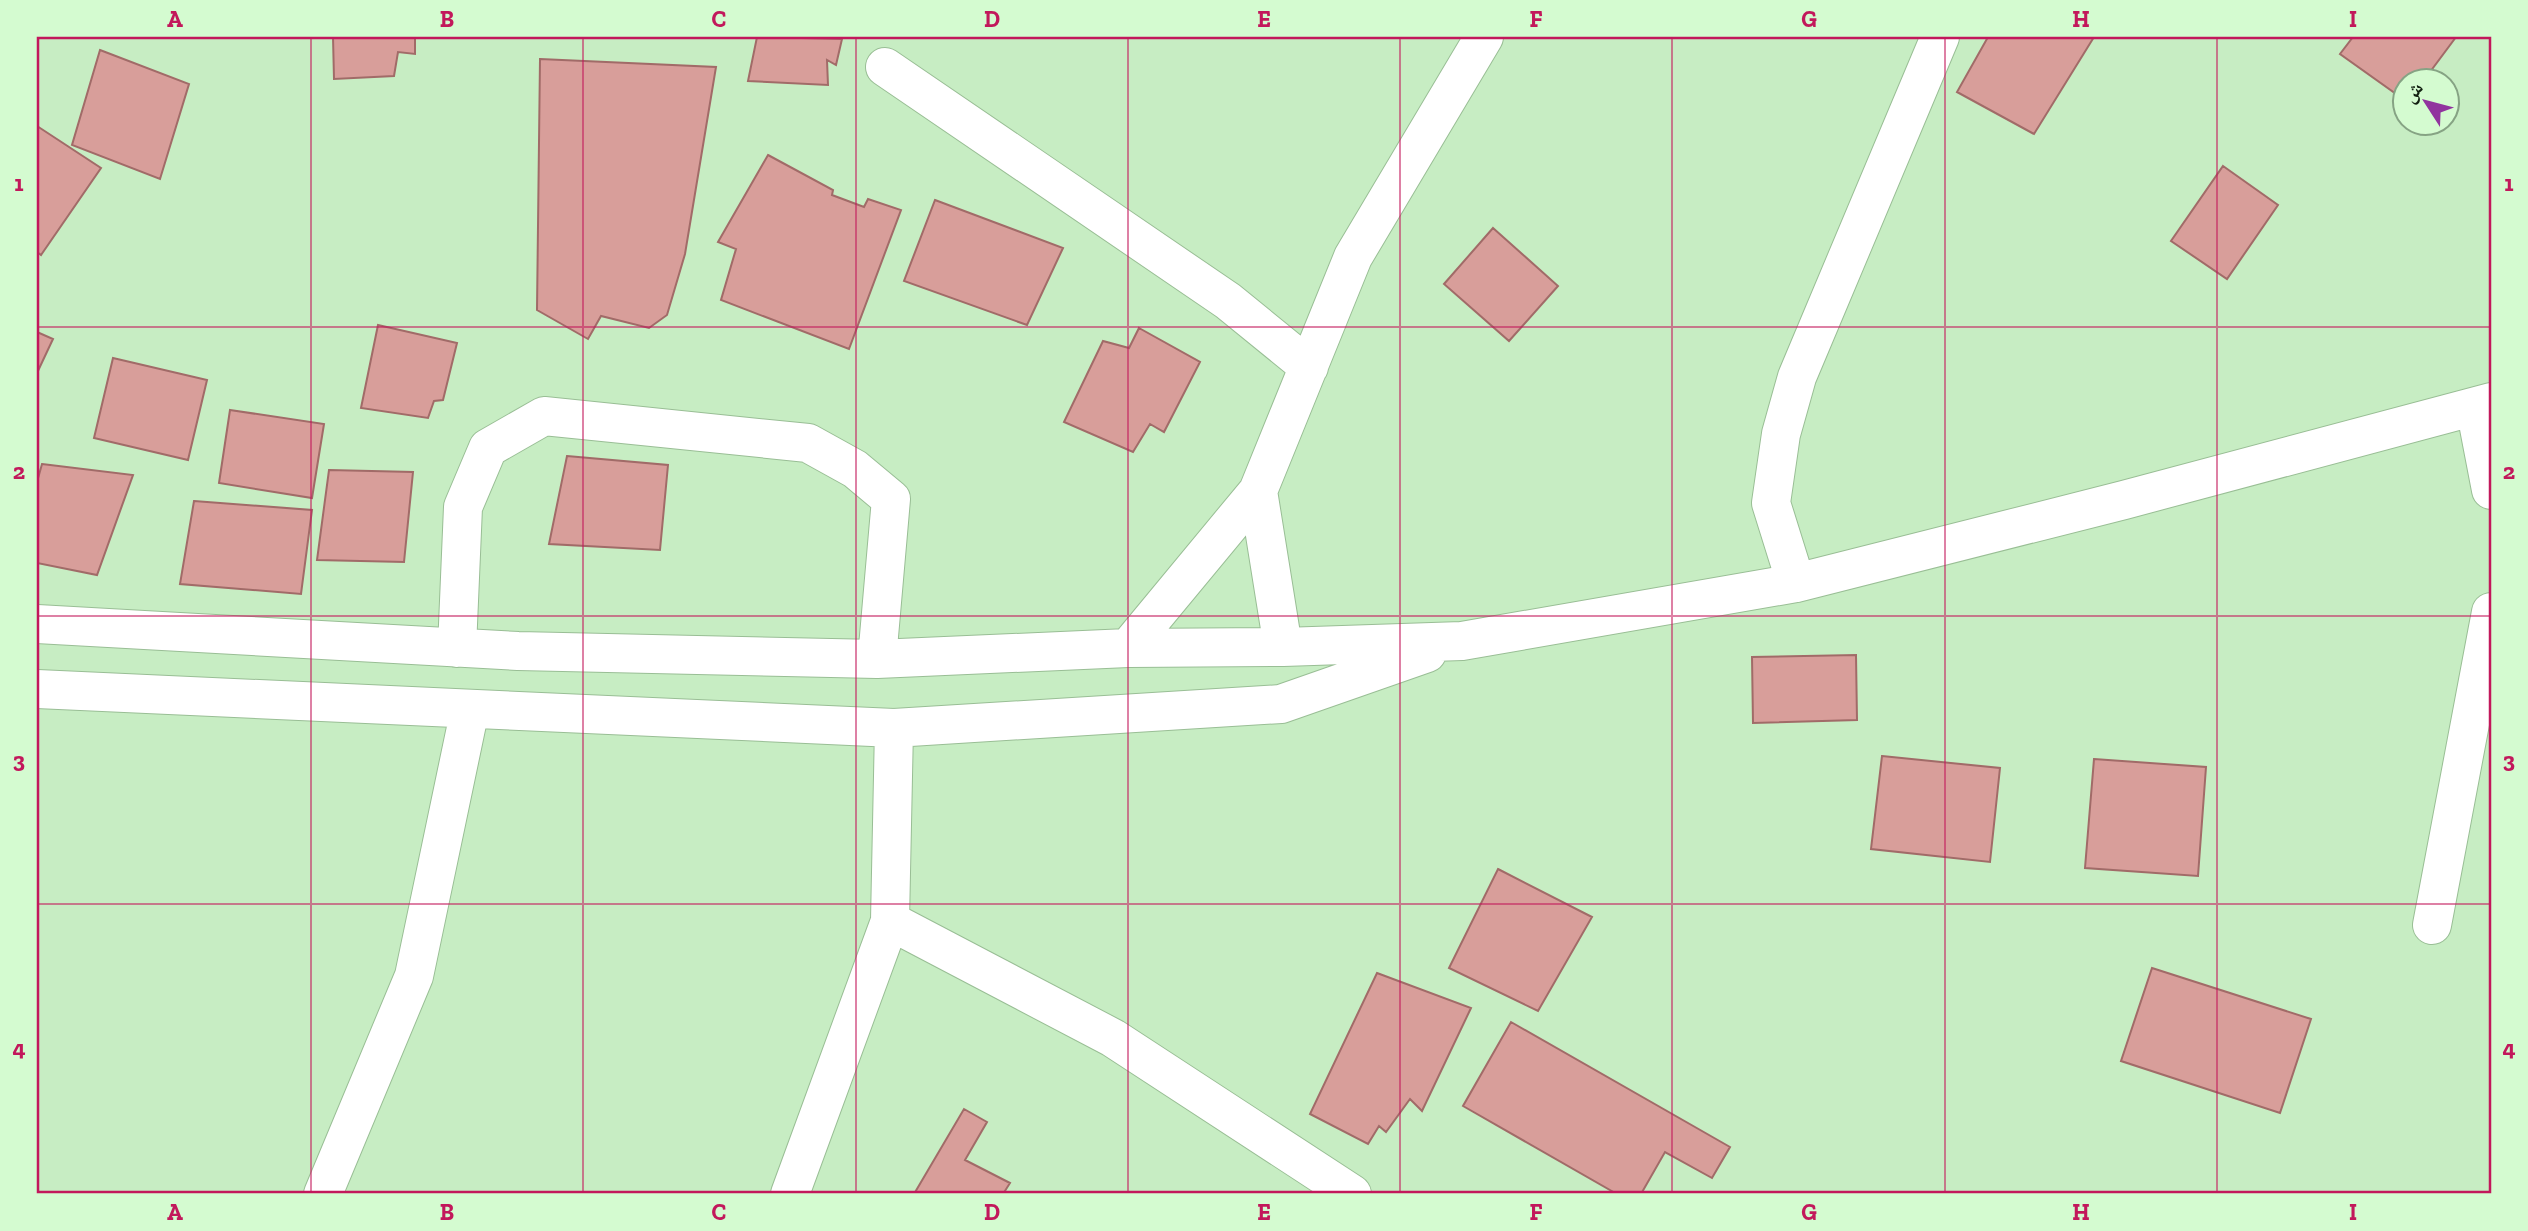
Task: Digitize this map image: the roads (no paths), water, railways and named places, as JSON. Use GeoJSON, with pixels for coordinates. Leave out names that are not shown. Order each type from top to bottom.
{"type":"FeatureCollection","features":[{"type":"Feature","properties":{"kind":"street"},"geometry":{"type":"LineString","coordinates":[[1128,648],[1258,491],[1353,257],[1484,37]]}},
{"type":"Feature","properties":{"kind":"street"},"geometry":{"type":"LineString","coordinates":[[1797,583],[1771,503],[1781,434],[1797,377],[1940,37]]}},
{"type":"Feature","properties":{"kind":"street"},"geometry":{"type":"LineString","coordinates":[[885,67],[1228,301],[1309,368]]}},
{"type":"Feature","properties":{"kind":"street"},"geometry":{"type":"LineString","coordinates":[[38,633],[877,659],[1128,648],[1283,647],[1462,641],[1797,583],[2483,405],[2491,490]]}},
{"type":"Feature","properties":{"kind":"street"},"geometry":{"type":"LineString","coordinates":[[457,648],[463,507],[488,448],[544,416],[808,443],[855,469],[891,499],[877,659]]}},
{"type":"Feature","properties":{"kind":"street"},"geometry":{"type":"LineString","coordinates":[[1258,491],[1283,647]]}},
{"type":"Feature","properties":{"kind":"street"},"geometry":{"type":"LineString","coordinates":[[2432,925],[2491,612]]}},
{"type":"Feature","properties":{"kind":"street"},"geometry":{"type":"LineString","coordinates":[[37,689],[894,728],[1281,704],[1462,641]]}},
{"type":"Feature","properties":{"kind":"street"},"geometry":{"type":"LineString","coordinates":[[323,1194],[414,976],[470,709]]}},
{"type":"Feature","properties":{"kind":"street"},"geometry":{"type":"LineString","coordinates":[[790,1194],[890,922],[894,728]]}},
{"type":"Feature","properties":{"kind":"street"},"geometry":{"type":"LineString","coordinates":[[890,922],[1113,1038],[1352,1194]]}}]}
